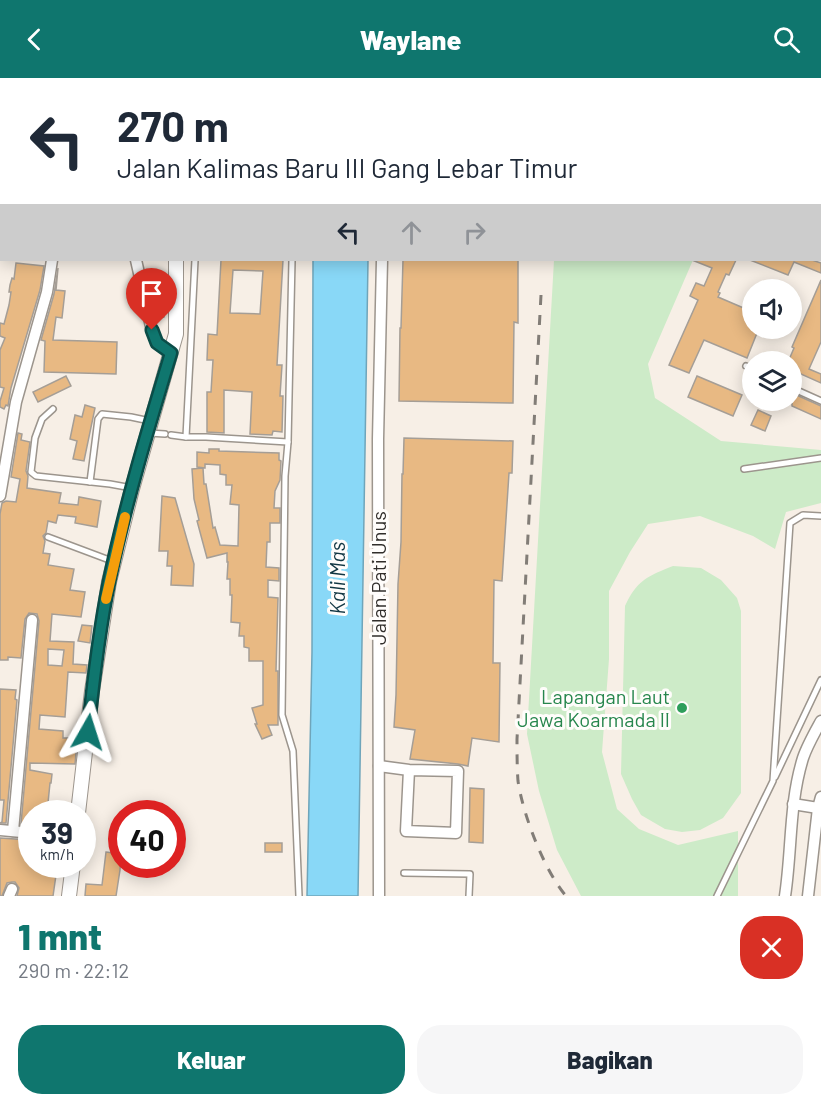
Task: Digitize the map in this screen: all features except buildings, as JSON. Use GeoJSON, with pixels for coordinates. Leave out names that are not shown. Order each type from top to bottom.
{"type":"FeatureCollection","features":[{"type":"Feature","properties":{"kind":"street"},"geometry":{"type":"LineString","coordinates":[[0,496],[16,402],[47,292],[52,261]]}},
{"type":"Feature","properties":{"kind":"street"},"geometry":{"type":"LineString","coordinates":[[136,261],[152,330],[157,343],[171,353]]}},
{"type":"Feature","properties":{"kind":"street"},"geometry":{"type":"LineString","coordinates":[[79,800],[92,691],[107,594],[132,489],[171,353],[176,327],[176,261]]}},
{"type":"Feature","properties":{"kind":"street","name":"Jalan Pati Unus"},"geometry":{"type":"LineString","coordinates":[[379,896],[378,439],[382,261]]}},
{"type":"Feature","properties":{"kind":"street"},"geometry":{"type":"LineString","coordinates":[[14,831],[32,620]]}},
{"type":"Feature","properties":{"kind":"street"},"geometry":{"type":"LineString","coordinates":[[785,896],[793,804],[803,757],[821,721]]}},
{"type":"Feature","properties":{"kind":"street"},"geometry":{"type":"LineString","coordinates":[[379,766],[409,770],[458,771],[456,833],[406,831],[409,770]]}},
{"type":"Feature","properties":{"kind":"street"},"geometry":{"type":"LineString","coordinates":[[793,804],[820,802],[808,896]]}},
{"type":"Feature","properties":{"kind":"street"},"geometry":{"type":"LineString","coordinates":[[0,830],[18,831]]}},
{"type":"Feature","properties":{"kind":"street"},"geometry":{"type":"LineString","coordinates":[[69,896],[71,878]]}},
{"type":"Feature","properties":{"kind":"lane"},"geometry":{"type":"LineString","coordinates":[[186,437],[195,261]]}},
{"type":"Feature","properties":{"kind":"lane"},"geometry":{"type":"LineString","coordinates":[[291,261],[282,715],[293,751],[299,896]]}},
{"type":"Feature","properties":{"kind":"lane"},"geometry":{"type":"LineString","coordinates":[[802,392],[821,401]]}},
{"type":"Feature","properties":{"kind":"lane"},"geometry":{"type":"LineString","coordinates":[[53,409],[42,418],[35,438],[31,472],[36,476],[132,489]]}},
{"type":"Feature","properties":{"kind":"lane"},"geometry":{"type":"LineString","coordinates":[[90,482],[98,419],[102,414],[131,417],[168,435],[288,442]]}},
{"type":"Feature","properties":{"kind":"lane"},"geometry":{"type":"LineString","coordinates":[[744,470],[821,458]]}},
{"type":"Feature","properties":{"kind":"lane"},"geometry":{"type":"LineString","coordinates":[[773,782],[790,523],[803,516],[821,516]]}},
{"type":"Feature","properties":{"kind":"lane"},"geometry":{"type":"LineString","coordinates":[[48,537],[114,562]]}},
{"type":"Feature","properties":{"kind":"lane"},"geometry":{"type":"LineString","coordinates":[[717,896],[821,680]]}},
{"type":"Feature","properties":{"kind":"lane"},"geometry":{"type":"LineString","coordinates":[[404,873],[470,874],[470,896]]}},
{"type":"Feature","properties":{"kind":"green space"},"geometry":{"type":"Polygon","coordinates":[[[554,261],[693,261],[648,364],[655,398],[721,441],[821,450],[821,503],[786,512],[775,549],[753,536],[700,516],[648,524],[609,591],[609,659],[602,752],[617,809],[639,829],[678,845],[738,831],[738,896],[581,896],[557,850],[539,791],[527,734],[554,261]]]}},
{"type":"Feature","properties":{"kind":"green space","name":"Lapangan Laut Jawa Koarmada II"},"geometry":{"type":"Polygon","coordinates":[[[673,566],[701,568],[721,580],[737,598],[741,611],[741,793],[723,818],[700,830],[682,832],[665,829],[641,815],[621,774],[625,606],[634,590],[644,580],[673,566]]]}},
{"type":"Feature","properties":{"kind":"water","name":"Kali Mas"},"geometry":{"type":"Polygon","coordinates":[[[313,261],[368,261],[358,896],[307,896],[312,652],[313,261]]]}},
{"type":"Feature","properties":{"kind":"railway"},"geometry":{"type":"LineString","coordinates":[[541,295],[517,770],[521,795],[536,842],[550,872],[566,896]]}},
{"type":"Feature","properties":{"kind":"slow traffic"},"geometry":{"type":"LineString","coordinates":[[106,599],[125,517]]}},
{"type":"Feature","properties":{"kind":"place","name":"Lapangan Laut Jawa Koarmada II"},"geometry":{"type":"Point","coordinates":[682,708]}},
{"type":"Feature","properties":{"kind":"route"},"geometry":{"type":"LineString","coordinates":[[88,732],[109,582],[132,489],[171,353],[157,343],[152,330]]}}]}
